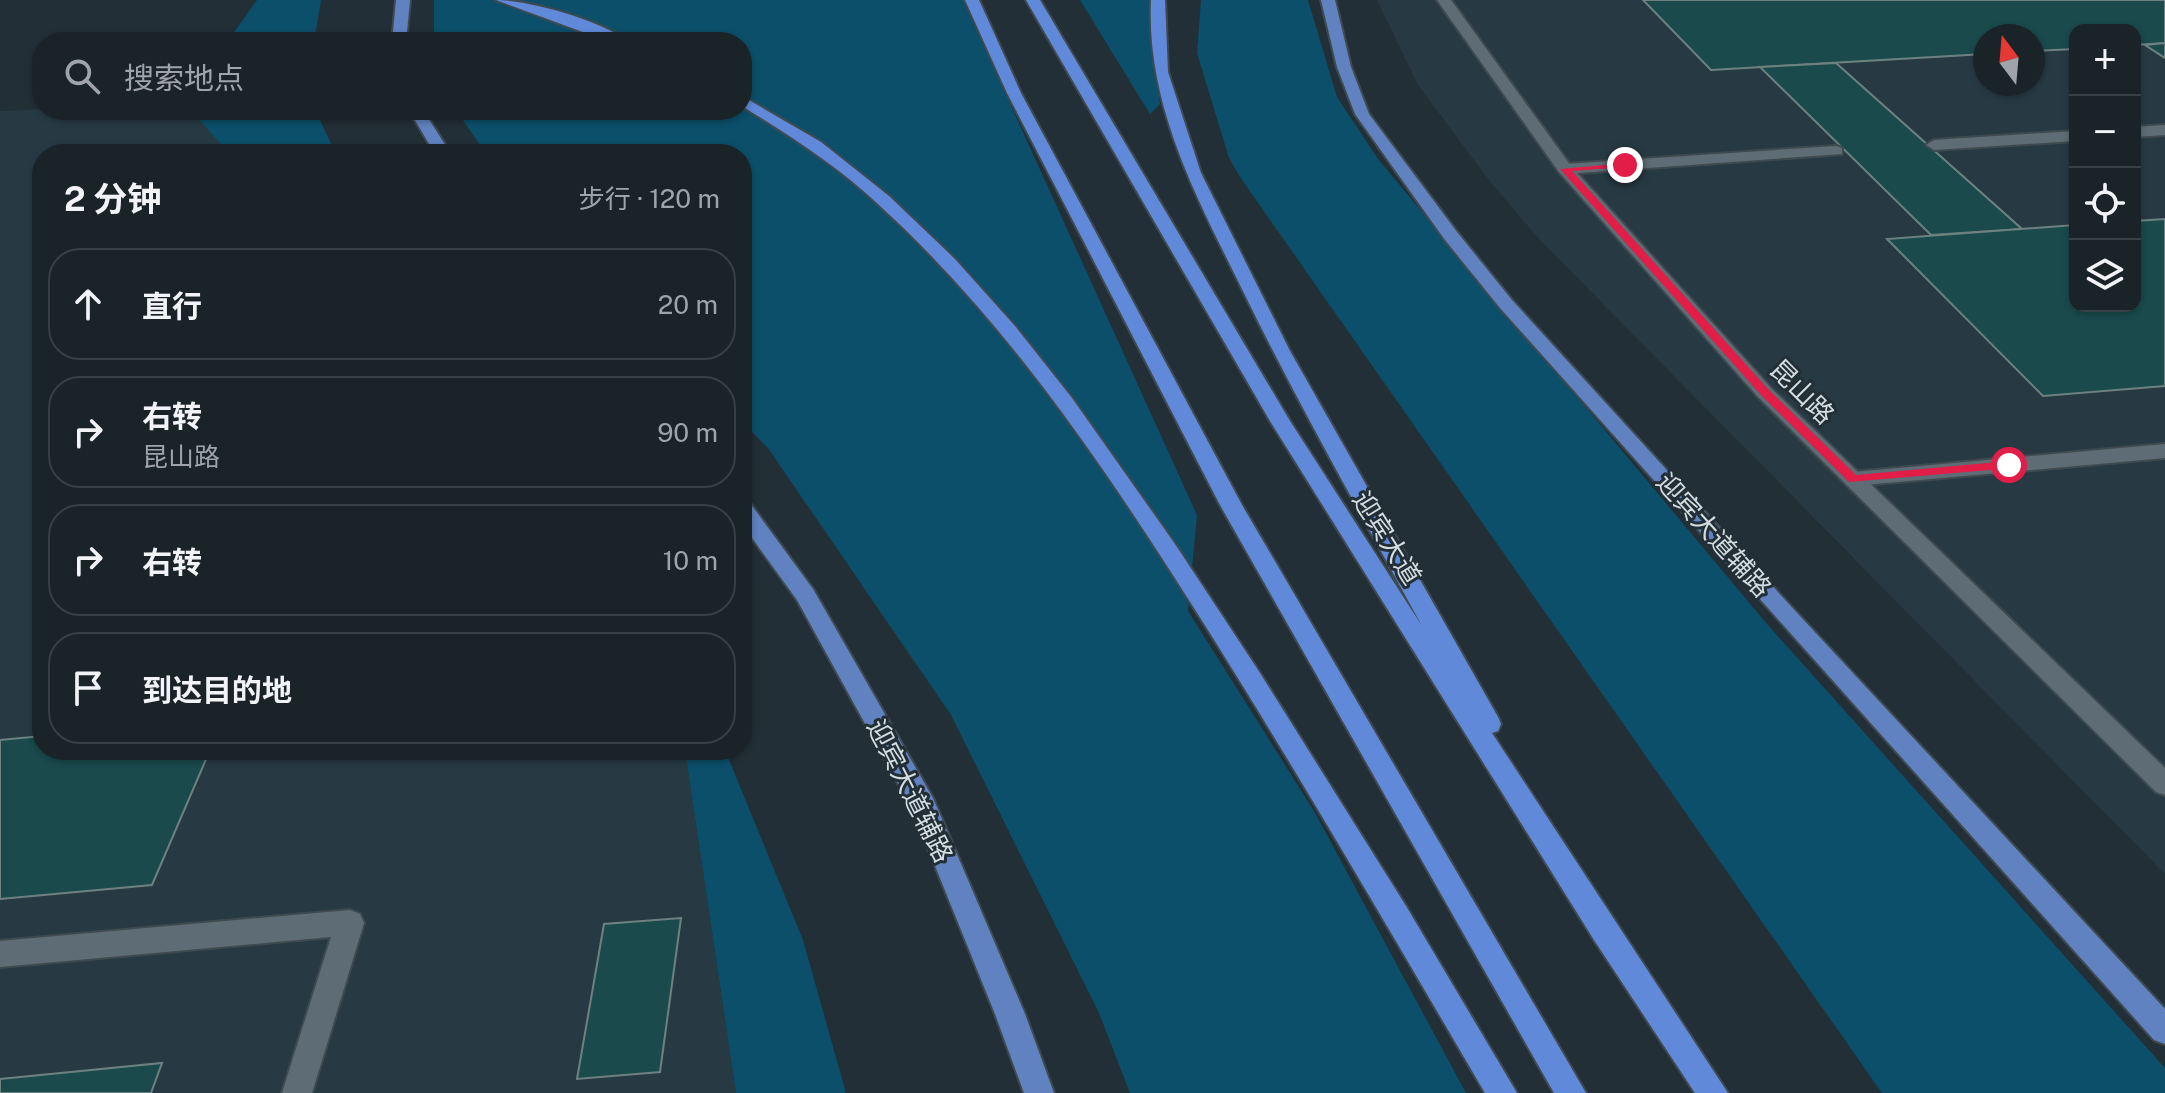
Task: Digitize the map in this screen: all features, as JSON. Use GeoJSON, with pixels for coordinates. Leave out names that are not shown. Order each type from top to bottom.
{"type":"FeatureCollection","features":[{"type":"Feature","properties":{"kind":"highway"},"geometry":{"type":"LineString","coordinates":[[503,0],[599,32]]}},
{"type":"Feature","properties":{"kind":"highway"},"geometry":{"type":"LineString","coordinates":[[972,0],[1014,93],[1231,505],[1571,1093]]}},
{"type":"Feature","properties":{"kind":"highway","name":"迎宾大道"},"geometry":{"type":"LineString","coordinates":[[1033,0],[1280,421],[1604,931],[1713,1093]]}},
{"type":"Feature","properties":{"kind":"highway"},"geometry":{"type":"LineString","coordinates":[[1158,0],[1161,72],[1193,173],[1222,235],[1281,351],[1604,931]]}},
{"type":"Feature","properties":{"kind":"highway"},"geometry":{"type":"LineString","coordinates":[[752,105],[790,126],[868,186],[948,262],[1126,484],[1302,757],[1502,1093]]}},
{"type":"Feature","properties":{"kind":"main road"},"geometry":{"type":"LineString","coordinates":[[400,32],[403,0]]}},
{"type":"Feature","properties":{"kind":"main road","name":"迎宾大道辅路"},"geometry":{"type":"LineString","coordinates":[[1328,0],[1344,67],[1362,114],[1451,236],[1517,315],[1779,608],[2165,1030]]}},
{"type":"Feature","properties":{"kind":"main road"},"geometry":{"type":"LineString","coordinates":[[422,120],[437,144]]}},
{"type":"Feature","properties":{"kind":"main road","name":"迎宾大道辅路"},"geometry":{"type":"LineString","coordinates":[[752,522],[805,595],[924,806],[1010,1014],[1039,1093]]}},
{"type":"Feature","properties":{"kind":"street","name":"昆山路"},"geometry":{"type":"LineString","coordinates":[[1444,0],[1565,169],[1765,393],[2165,784]]}},
{"type":"Feature","properties":{"kind":"street"},"geometry":{"type":"LineString","coordinates":[[2141,132],[2165,130]]}},
{"type":"Feature","properties":{"kind":"street"},"geometry":{"type":"LineString","coordinates":[[1934,145],[2069,136]]}},
{"type":"Feature","properties":{"kind":"street"},"geometry":{"type":"LineString","coordinates":[[1565,169],[1836,151]]}},
{"type":"Feature","properties":{"kind":"street"},"geometry":{"type":"LineString","coordinates":[[1853,479],[2165,451]]}},
{"type":"Feature","properties":{"kind":"street"},"geometry":{"type":"LineString","coordinates":[[0,954],[350,923],[297,1093]]}},
{"type":"Feature","properties":{"kind":"shaded area"},"geometry":{"type":"Polygon","coordinates":[[[257,0],[321,0],[316,32],[234,32],[257,0]]]}},
{"type":"Feature","properties":{"kind":"shaded area"},"geometry":{"type":"Polygon","coordinates":[[[434,0],[963,0],[1197,515],[1188,611],[1314,811],[1466,1093],[1130,1093],[1099,1013],[951,715],[768,448],[752,432],[752,144],[479,144],[463,120],[752,120],[752,32],[434,32],[434,0]]]}},
{"type":"Feature","properties":{"kind":"shaded area"},"geometry":{"type":"Polygon","coordinates":[[[1080,0],[1151,0],[1149,15],[1160,104],[1150,114],[1080,0]]]}},
{"type":"Feature","properties":{"kind":"shaded area"},"geometry":{"type":"Polygon","coordinates":[[[1201,0],[1308,0],[1337,97],[1378,159],[1767,624],[2165,1068],[2165,1093],[1882,1093],[1242,180],[1229,158],[1197,53],[1201,0]]]}},
{"type":"Feature","properties":{"kind":"shaded area"},"geometry":{"type":"Polygon","coordinates":[[[1377,0],[2165,0],[2165,874],[1540,240],[1492,184],[1418,85],[1377,0]]]}},
{"type":"Feature","properties":{"kind":"shaded area"},"geometry":{"type":"Polygon","coordinates":[[[32,109],[32,120],[202,120],[224,144],[32,144],[32,760],[686,760],[736,1093],[0,1093],[0,111],[32,109]]]}},
{"type":"Feature","properties":{"kind":"shaded area"},"geometry":{"type":"Polygon","coordinates":[[[200,120],[320,120],[331,144],[220,144],[200,120]]]}},
{"type":"Feature","properties":{"kind":"shaded area"},"geometry":{"type":"Polygon","coordinates":[[[686,760],[729,760],[803,940],[846,1093],[736,1093],[686,760]]]}},
{"type":"Feature","properties":{"kind":"building"},"geometry":{"type":"Polygon","coordinates":[[[1643,0],[2165,0],[2165,43],[2141,45],[2141,24],[2069,24],[2069,49],[2045,50],[2045,24],[1973,24],[1973,55],[1711,70],[1643,0]]]}},
{"type":"Feature","properties":{"kind":"building"},"geometry":{"type":"Polygon","coordinates":[[[2165,43],[2165,58],[2145,45],[2165,43]]]}},
{"type":"Feature","properties":{"kind":"building"},"geometry":{"type":"Polygon","coordinates":[[[1836,63],[2022,229],[1931,235],[1760,67],[1836,63]]]}},
{"type":"Feature","properties":{"kind":"building"},"geometry":{"type":"Polygon","coordinates":[[[2165,219],[2165,386],[2043,396],[1887,239],[2069,225],[2069,312],[2141,312],[2141,221],[2165,219]]]}},
{"type":"Feature","properties":{"kind":"building"},"geometry":{"type":"Polygon","coordinates":[[[32,737],[32,760],[206,760],[152,885],[0,899],[0,740],[32,737]]]}},
{"type":"Feature","properties":{"kind":"building"},"geometry":{"type":"Polygon","coordinates":[[[681,918],[660,1072],[577,1079],[604,924],[681,918]]]}},
{"type":"Feature","properties":{"kind":"building"},"geometry":{"type":"Polygon","coordinates":[[[162,1063],[151,1093],[0,1093],[0,1079],[162,1063]]]}},
{"type":"Feature","properties":{"kind":"route"},"geometry":{"type":"LineString","coordinates":[[1625,165],[1565,169],[1765,393],[1853,479],[2009,465]]}}]}
